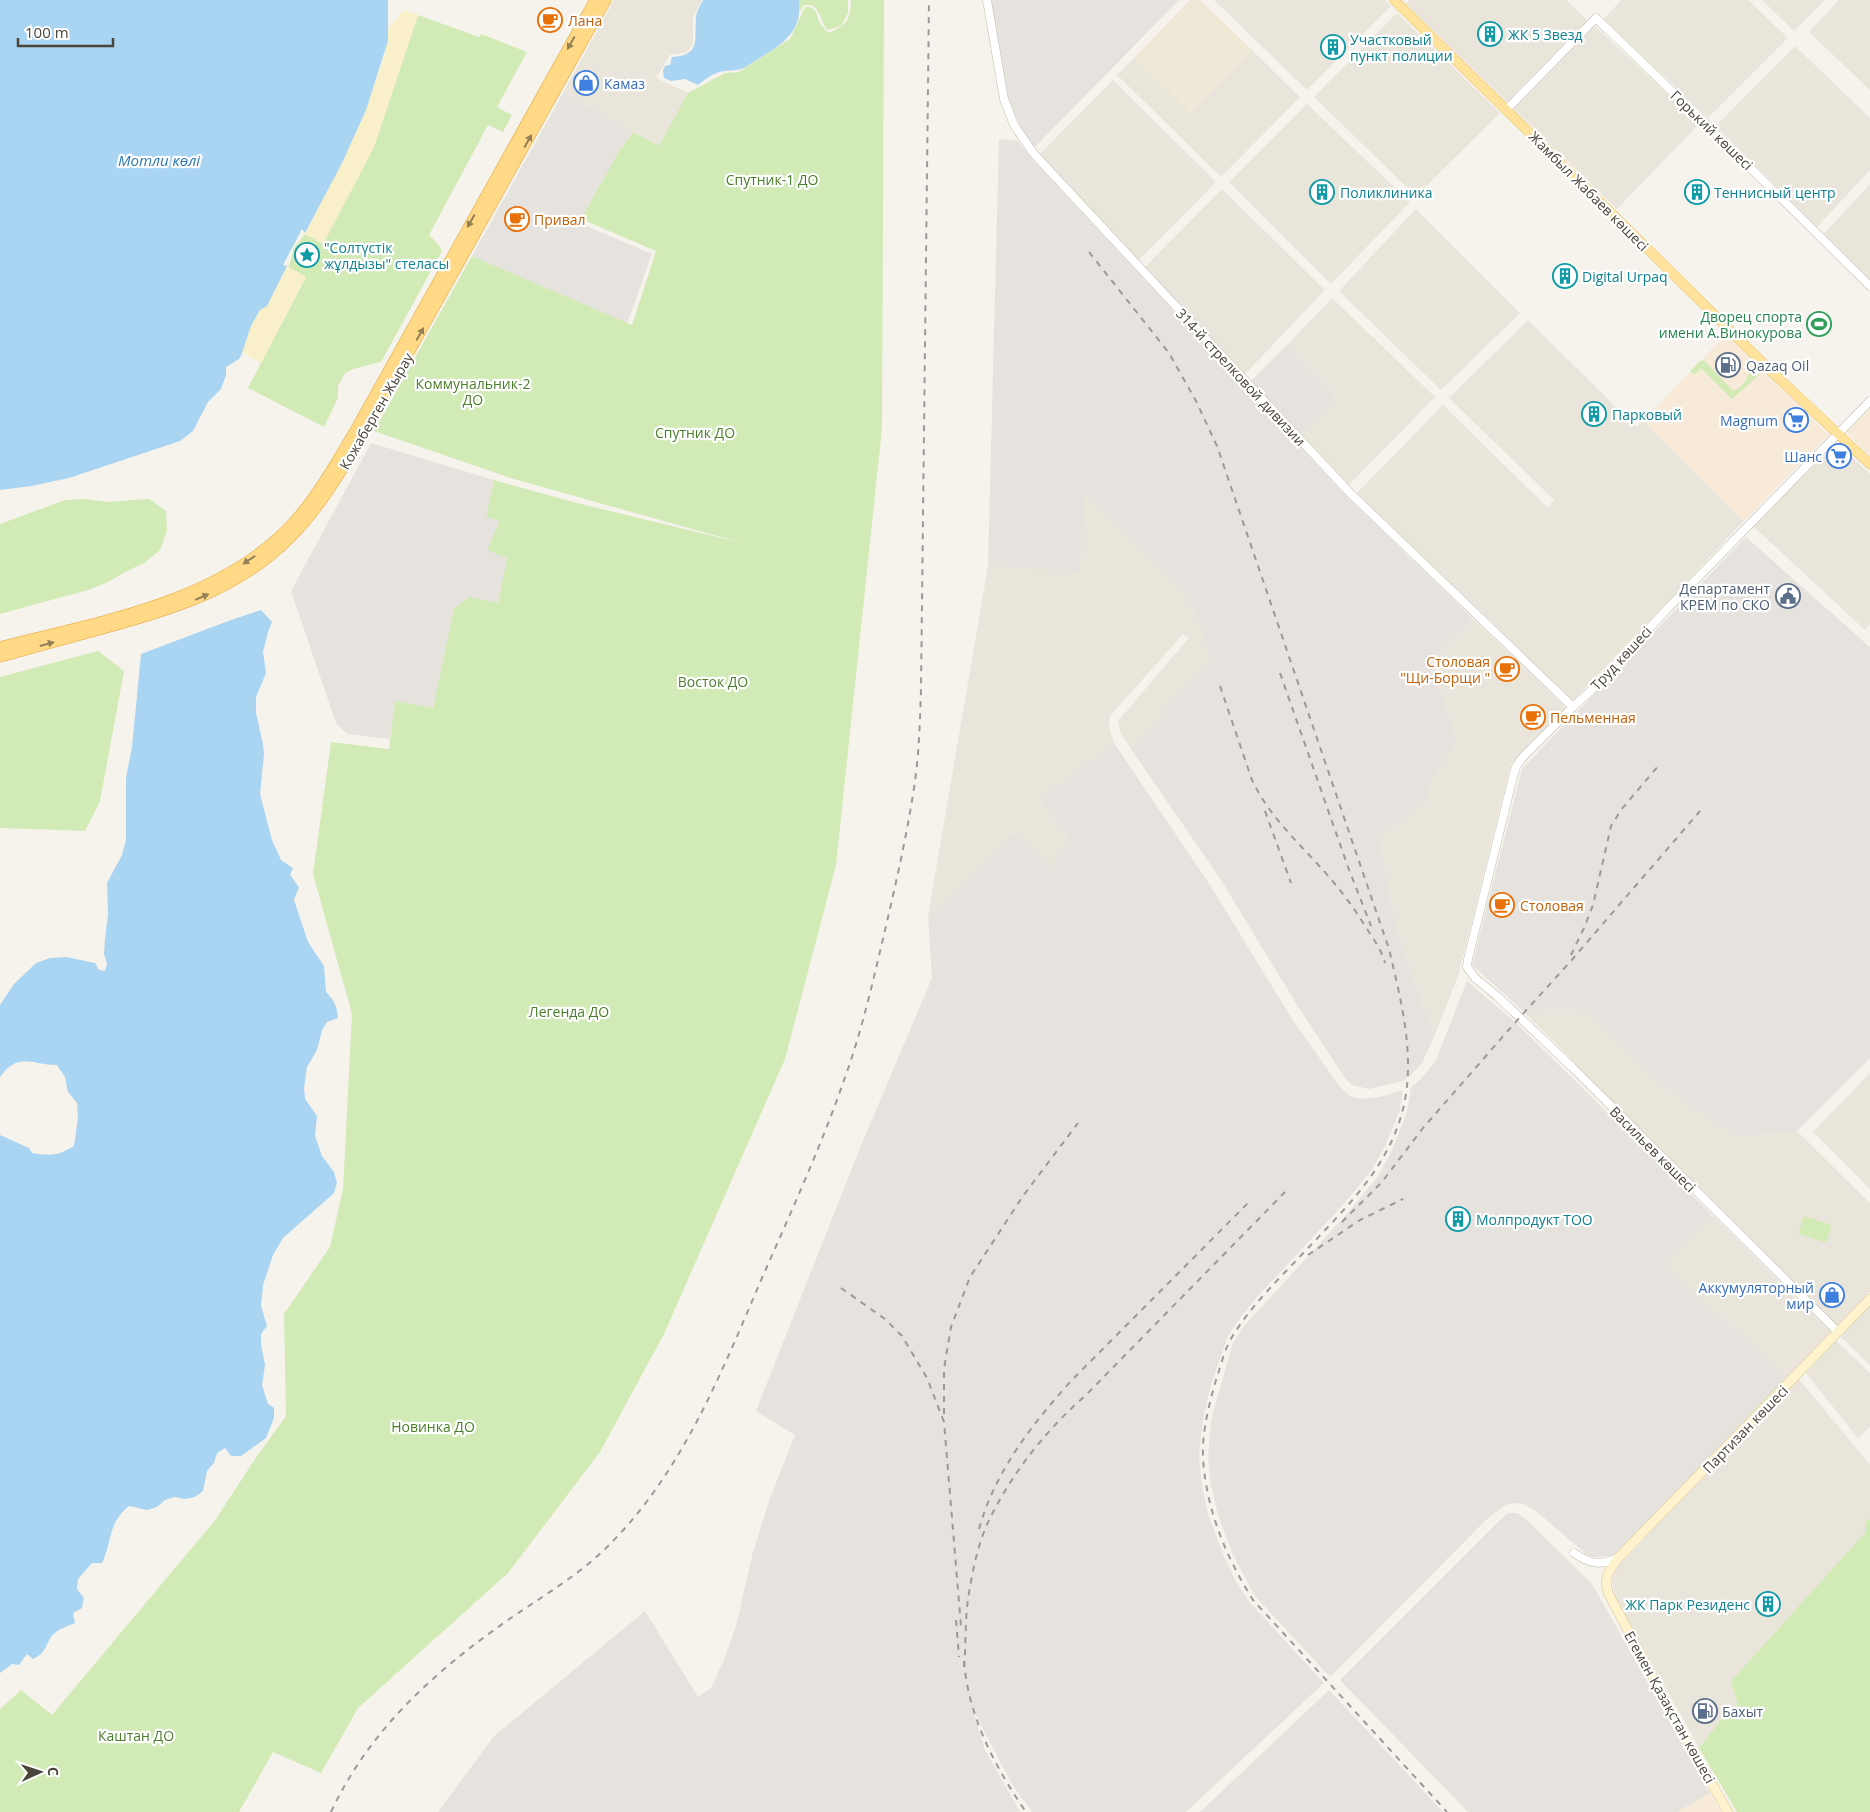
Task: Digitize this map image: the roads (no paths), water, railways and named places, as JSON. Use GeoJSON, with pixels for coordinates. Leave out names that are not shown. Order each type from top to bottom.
{"type":"FeatureCollection","features":[{"type":"Feature","properties":{"kind":"highway","name":"Кожаберген Жырау"},"geometry":{"type":"LineString","coordinates":[[0,657],[162,612],[211,593],[242,576],[283,545],[310,517],[336,480],[595,0]]}},
{"type":"Feature","properties":{"kind":"highway","name":"Кожаберген Жырау"},"geometry":{"type":"LineString","coordinates":[[0,648],[161,603],[200,588],[236,569],[270,544],[303,511],[369,416],[606,0]]}},
{"type":"Feature","properties":{"kind":"main road","name":"Жамбыл Жабаев көшесі"},"geometry":{"type":"LineString","coordinates":[[1394,0],[1837,434],[1870,464]]}},
{"type":"Feature","properties":{"kind":"main road","name":"Партизан көшесі"},"geometry":{"type":"LineString","coordinates":[[1613,1602],[1607,1590],[1606,1578],[1609,1569],[1618,1558],[1870,1299]]}},
{"type":"Feature","properties":{"kind":"main road","name":"Егемен Қазақстан көшесі"},"geometry":{"type":"LineString","coordinates":[[1613,1602],[1680,1728],[1728,1812]]}},
{"type":"Feature","properties":{"kind":"street","name":"314-й стрелковой дивизии"},"geometry":{"type":"LineString","coordinates":[[987,0],[1004,99],[1014,125],[1034,154],[1349,492],[1573,707]]}},
{"type":"Feature","properties":{"kind":"street","name":"Горький көшесі"},"geometry":{"type":"LineString","coordinates":[[1506,110],[1596,18],[1702,119],[1870,286]]}},
{"type":"Feature","properties":{"kind":"street","name":"Труд көшесі"},"geometry":{"type":"LineString","coordinates":[[1468,967],[1468,959],[1516,767],[1522,758],[1597,685],[1670,606],[1870,401]]}},
{"type":"Feature","properties":{"kind":"street","name":"Васильев көшесі"},"geometry":{"type":"LineString","coordinates":[[1468,967],[1474,978],[1497,996],[1565,1061],[1838,1332]]}},
{"type":"Feature","properties":{"kind":"street"},"geometry":{"type":"LineString","coordinates":[[1574,1553],[1596,1564],[1603,1564],[1618,1558]]}},
{"type":"Feature","properties":{"kind":"water","name":"Мотли көлі"},"geometry":{"type":"Polygon","coordinates":[[[0,0],[388,0],[388,41],[366,110],[342,163],[305,233],[302,229],[283,265],[287,266],[267,306],[260,310],[251,326],[241,356],[226,367],[226,375],[221,389],[208,402],[193,431],[180,441],[69,478],[0,490],[0,0]]]}},
{"type":"Feature","properties":{"kind":"water"},"geometry":{"type":"Polygon","coordinates":[[[703,0],[799,0],[799,13],[796,24],[784,41],[775,49],[744,68],[717,73],[698,85],[685,79],[671,81],[664,78],[663,70],[665,66],[670,65],[672,57],[688,53],[694,46],[696,16],[703,0]]]}},
{"type":"Feature","properties":{"kind":"water"},"geometry":{"type":"Polygon","coordinates":[[[261,610],[272,622],[263,652],[266,673],[256,697],[256,713],[264,754],[260,794],[272,840],[281,860],[293,868],[290,875],[299,887],[294,900],[308,942],[324,966],[326,992],[337,1010],[338,1018],[327,1022],[322,1030],[317,1050],[307,1067],[304,1088],[305,1099],[317,1116],[315,1136],[322,1156],[334,1172],[337,1183],[334,1193],[283,1238],[273,1255],[263,1285],[261,1306],[267,1326],[261,1334],[265,1365],[262,1385],[268,1404],[274,1408],[274,1418],[266,1438],[241,1456],[231,1456],[225,1448],[217,1453],[214,1463],[207,1471],[203,1491],[195,1497],[185,1499],[175,1497],[147,1510],[129,1506],[117,1519],[102,1563],[92,1563],[78,1579],[77,1589],[84,1598],[82,1608],[73,1613],[75,1623],[56,1632],[38,1656],[33,1659],[27,1654],[19,1665],[12,1664],[0,1673],[0,1135],[29,1148],[32,1153],[49,1155],[63,1152],[74,1146],[78,1118],[77,1103],[68,1092],[65,1077],[57,1065],[20,1062],[13,1064],[0,1077],[0,1005],[14,984],[36,963],[50,958],[66,957],[95,963],[99,970],[105,971],[107,963],[104,954],[108,914],[107,883],[122,855],[126,840],[126,778],[132,747],[141,654],[261,610]]]}},
{"type":"Feature","properties":{"kind":"railway"},"geometry":{"type":"LineString","coordinates":[[331,1812],[365,1754],[406,1704],[455,1660],[508,1620],[563,1583],[601,1553],[638,1513],[661,1482],[699,1417],[732,1348],[815,1157],[849,1066],[869,996],[904,846],[916,776],[918,751],[921,689],[929,0]]}},
{"type":"Feature","properties":{"kind":"railway"},"geometry":{"type":"LineString","coordinates":[[1089,252],[1169,353],[1196,401],[1217,446],[1389,949],[1402,1008],[1407,1049],[1407,1089],[1403,1109],[1388,1149],[1352,1201],[1258,1302],[1240,1325],[1227,1347],[1213,1389],[1205,1428],[1203,1458],[1208,1496],[1226,1550],[1253,1600],[1447,1812]]}},
{"type":"Feature","properties":{"kind":"railway"},"geometry":{"type":"LineString","coordinates":[[1280,673],[1348,867],[1371,926]]}},
{"type":"Feature","properties":{"kind":"railway"},"geometry":{"type":"LineString","coordinates":[[1220,686],[1252,780],[1259,793],[1284,828],[1346,897],[1376,944],[1385,963]]}},
{"type":"Feature","properties":{"kind":"railway"},"geometry":{"type":"LineString","coordinates":[[1571,955],[1593,905],[1611,826],[1621,810],[1659,765]]}},
{"type":"Feature","properties":{"kind":"railway"},"geometry":{"type":"LineString","coordinates":[[1265,811],[1291,883]]}},
{"type":"Feature","properties":{"kind":"railway"},"geometry":{"type":"LineString","coordinates":[[1342,1222],[1382,1182],[1423,1128],[1700,811]]}},
{"type":"Feature","properties":{"kind":"railway"},"geometry":{"type":"LineString","coordinates":[[944,1414],[944,1369],[951,1327],[970,1277],[1023,1196],[1078,1123]]}},
{"type":"Feature","properties":{"kind":"railway"},"geometry":{"type":"LineString","coordinates":[[964,1667],[968,1599],[979,1547],[990,1518],[1009,1484],[1032,1452],[1057,1423],[1285,1192]]}},
{"type":"Feature","properties":{"kind":"railway"},"geometry":{"type":"LineString","coordinates":[[1308,1255],[1360,1220],[1403,1199]]}},
{"type":"Feature","properties":{"kind":"railway"},"geometry":{"type":"LineString","coordinates":[[979,1529],[986,1508],[1005,1468],[1043,1413],[1072,1380],[1248,1203]]}},
{"type":"Feature","properties":{"kind":"railway"},"geometry":{"type":"LineString","coordinates":[[841,1288],[885,1319],[902,1336],[927,1378],[944,1422],[961,1626]]}},
{"type":"Feature","properties":{"kind":"railway"},"geometry":{"type":"LineString","coordinates":[[956,1620],[959,1657]]}},
{"type":"Feature","properties":{"kind":"railway"},"geometry":{"type":"LineString","coordinates":[[964,1661],[971,1701],[977,1721],[994,1759],[1026,1812]]}},
{"type":"Feature","properties":{"kind":"place","name":"Лана"},"geometry":{"type":"Point","coordinates":[550,20]}},
{"type":"Feature","properties":{"kind":"place","name":"ЖК 5 Звезд"},"geometry":{"type":"Point","coordinates":[1490,34]}},
{"type":"Feature","properties":{"kind":"place","name":"Участковый пункт полиции"},"geometry":{"type":"Point","coordinates":[1333,47]}},
{"type":"Feature","properties":{"kind":"place","name":"Камаз"},"geometry":{"type":"Point","coordinates":[586,83]}},
{"type":"Feature","properties":{"kind":"place","name":"Поликлиника"},"geometry":{"type":"Point","coordinates":[1322,192]}},
{"type":"Feature","properties":{"kind":"place","name":"Теннисный центр"},"geometry":{"type":"Point","coordinates":[1697,192]}},
{"type":"Feature","properties":{"kind":"place","name":"Привал"},"geometry":{"type":"Point","coordinates":[517,219]}},
{"type":"Feature","properties":{"kind":"place","name":"\"Солтүстік жұлдызы\" стеласы"},"geometry":{"type":"Point","coordinates":[307,255]}},
{"type":"Feature","properties":{"kind":"place","name":"Digital Urpaq"},"geometry":{"type":"Point","coordinates":[1565,276]}},
{"type":"Feature","properties":{"kind":"place","name":"Дворец спорта имени А.Винокурова"},"geometry":{"type":"Point","coordinates":[1819,324]}},
{"type":"Feature","properties":{"kind":"place","name":"Qazaq Oil"},"geometry":{"type":"Point","coordinates":[1728,365]}},
{"type":"Feature","properties":{"kind":"place","name":"Парковый"},"geometry":{"type":"Point","coordinates":[1594,414]}},
{"type":"Feature","properties":{"kind":"place","name":"Magnum"},"geometry":{"type":"Point","coordinates":[1796,420]}},
{"type":"Feature","properties":{"kind":"place","name":"Шанс"},"geometry":{"type":"Point","coordinates":[1839,456]}},
{"type":"Feature","properties":{"kind":"place","name":"Департамент КРЕМ по СКО"},"geometry":{"type":"Point","coordinates":[1788,596]}},
{"type":"Feature","properties":{"kind":"place","name":"Столовая \"Щи-Борщи \""},"geometry":{"type":"Point","coordinates":[1507,669]}},
{"type":"Feature","properties":{"kind":"place","name":"Пельменная"},"geometry":{"type":"Point","coordinates":[1533,717]}},
{"type":"Feature","properties":{"kind":"place","name":"Столовая"},"geometry":{"type":"Point","coordinates":[1502,905]}},
{"type":"Feature","properties":{"kind":"place","name":"Молпродукт ТОО"},"geometry":{"type":"Point","coordinates":[1458,1219]}},
{"type":"Feature","properties":{"kind":"place","name":"Аккумуляторный мир"},"geometry":{"type":"Point","coordinates":[1832,1295]}},
{"type":"Feature","properties":{"kind":"place","name":"ЖК Парк Резиденс"},"geometry":{"type":"Point","coordinates":[1768,1604]}},
{"type":"Feature","properties":{"kind":"place","name":"Бахыт"},"geometry":{"type":"Point","coordinates":[1705,1711]}},
{"type":"Feature","properties":{"kind":"park label","name":"Спутник-1 ДО"},"geometry":{"type":"Point","coordinates":[772,179]}},
{"type":"Feature","properties":{"kind":"park label","name":"Коммунальник-2 ДО"},"geometry":{"type":"Point","coordinates":[473,392]}},
{"type":"Feature","properties":{"kind":"park label","name":"Спутник ДО"},"geometry":{"type":"Point","coordinates":[695,432]}},
{"type":"Feature","properties":{"kind":"park label","name":"Восток ДО"},"geometry":{"type":"Point","coordinates":[713,681]}},
{"type":"Feature","properties":{"kind":"park label","name":"Легенда ДО"},"geometry":{"type":"Point","coordinates":[569,1011]}},
{"type":"Feature","properties":{"kind":"park label","name":"Новинка ДО"},"geometry":{"type":"Point","coordinates":[433,1426]}},
{"type":"Feature","properties":{"kind":"park label","name":"Каштан ДО"},"geometry":{"type":"Point","coordinates":[136,1735]}}]}
